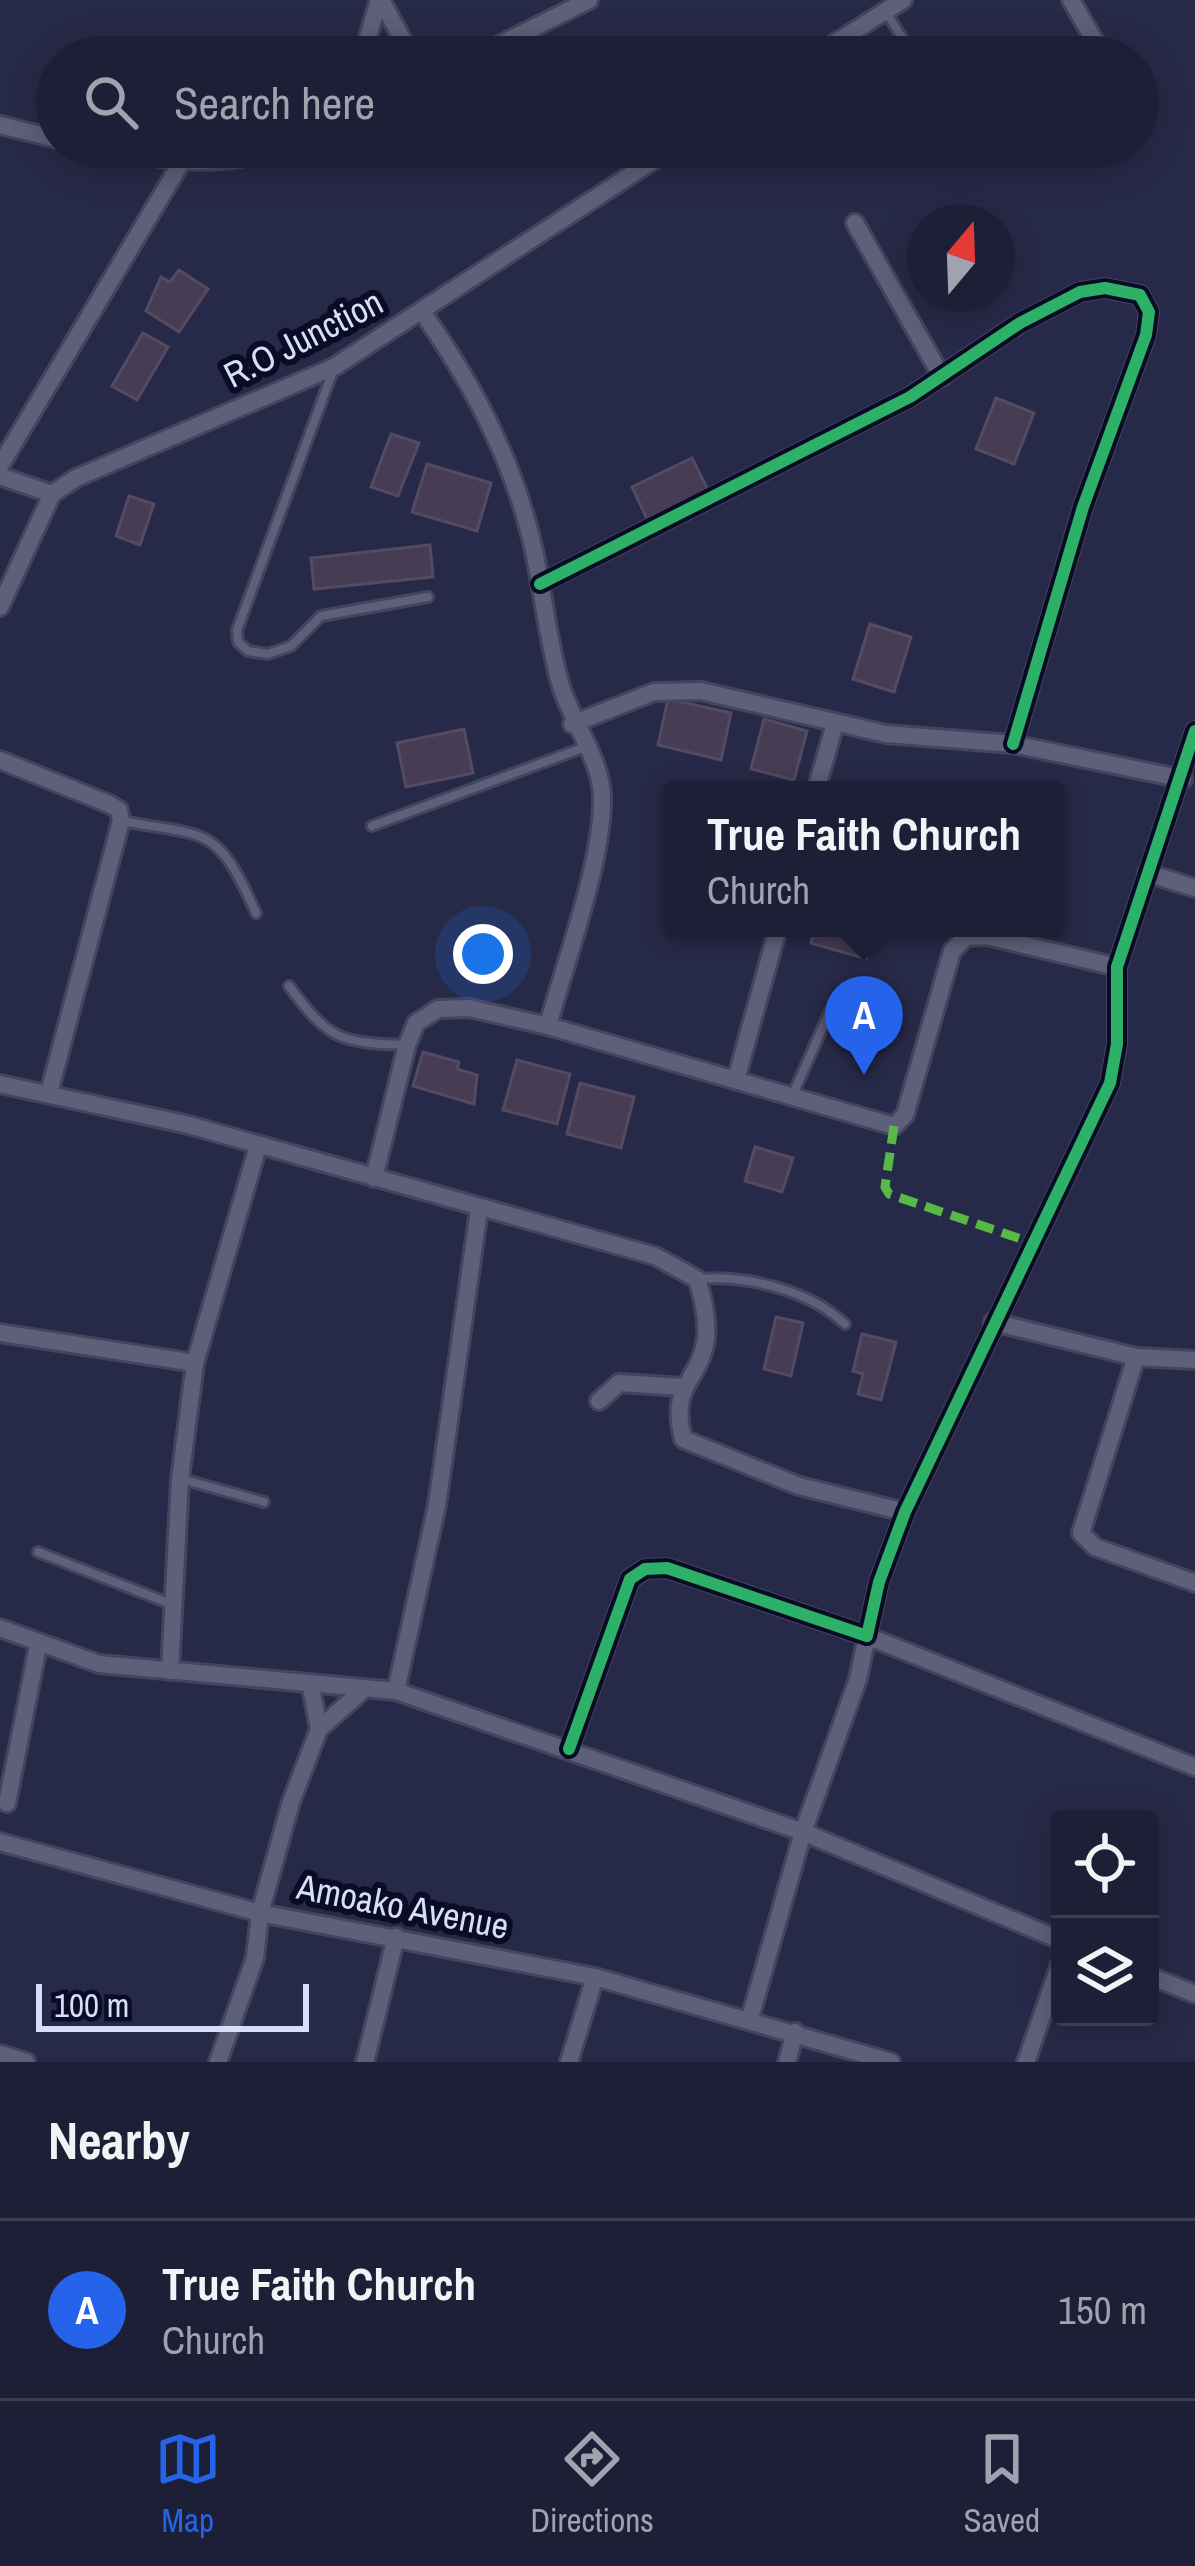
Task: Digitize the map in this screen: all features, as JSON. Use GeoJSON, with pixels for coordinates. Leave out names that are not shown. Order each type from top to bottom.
{"type":"FeatureCollection","features":[{"type":"Feature","properties":{"kind":"street"},"geometry":{"type":"LineString","coordinates":[[369,36],[380,0]]}},
{"type":"Feature","properties":{"kind":"street"},"geometry":{"type":"LineString","coordinates":[[380,0],[400,36]]}},
{"type":"Feature","properties":{"kind":"street"},"geometry":{"type":"LineString","coordinates":[[517,36],[589,0]]}},
{"type":"Feature","properties":{"kind":"street"},"geometry":{"type":"LineString","coordinates":[[846,36],[903,0]]}},
{"type":"Feature","properties":{"kind":"street"},"geometry":{"type":"LineString","coordinates":[[1071,0],[1092,36]]}},
{"type":"Feature","properties":{"kind":"street"},"geometry":{"type":"LineString","coordinates":[[1,127],[36,134]]}},
{"type":"Feature","properties":{"kind":"street"},"geometry":{"type":"LineString","coordinates":[[0,466],[178,168]]}},
{"type":"Feature","properties":{"kind":"street","name":"R.O Junction"},"geometry":{"type":"LineString","coordinates":[[52,494],[76,478],[334,367],[423,314],[642,168]]}},
{"type":"Feature","properties":{"kind":"street"},"geometry":{"type":"LineString","coordinates":[[855,223],[942,377]]}},
{"type":"Feature","properties":{"kind":"street"},"geometry":{"type":"LineString","coordinates":[[540,584],[942,377],[1020,322],[1081,292],[1105,288],[1140,295],[1149,312],[1146,334],[1045,627],[1013,745]]}},
{"type":"Feature","properties":{"kind":"street"},"geometry":{"type":"LineString","coordinates":[[423,314],[468,378],[502,449],[530,532],[551,653],[572,724],[599,769],[599,828],[548,1026]]}},
{"type":"Feature","properties":{"kind":"street"},"geometry":{"type":"LineString","coordinates":[[0,476],[52,494],[0,607]]}},
{"type":"Feature","properties":{"kind":"street"},"geometry":{"type":"LineString","coordinates":[[572,724],[654,692],[701,691],[835,724],[1013,745],[1183,779]]}},
{"type":"Feature","properties":{"kind":"street"},"geometry":{"type":"LineString","coordinates":[[819,781],[835,724]]}},
{"type":"Feature","properties":{"kind":"street"},"geometry":{"type":"LineString","coordinates":[[750,2018],[803,1832],[858,1679],[879,1582],[905,1512],[1110,1083],[1117,1044],[1117,967],[1183,779],[1195,731]]}},
{"type":"Feature","properties":{"kind":"street"},"geometry":{"type":"LineString","coordinates":[[0,760],[109,803],[119,810],[121,821],[49,1093]]}},
{"type":"Feature","properties":{"kind":"street"},"geometry":{"type":"LineString","coordinates":[[1147,873],[1195,888]]}},
{"type":"Feature","properties":{"kind":"street"},"geometry":{"type":"LineString","coordinates":[[737,1076],[776,937]]}},
{"type":"Feature","properties":{"kind":"street"},"geometry":{"type":"LineString","coordinates":[[374,1178],[407,1045],[416,1023],[438,1009],[469,1008],[548,1026],[737,1076],[894,1126],[905,1115],[952,951],[966,937]]}},
{"type":"Feature","properties":{"kind":"street"},"geometry":{"type":"LineString","coordinates":[[991,937],[1117,967]]}},
{"type":"Feature","properties":{"kind":"street"},"geometry":{"type":"LineString","coordinates":[[0,1084],[258,1146],[655,1256],[697,1280],[705,1306],[706,1341],[676,1409],[683,1439],[800,1486],[905,1512]]}},
{"type":"Feature","properties":{"kind":"street"},"geometry":{"type":"LineString","coordinates":[[170,1671],[181,1479],[195,1364],[258,1146]]}},
{"type":"Feature","properties":{"kind":"street"},"geometry":{"type":"LineString","coordinates":[[396,1691],[437,1505],[479,1210]]}},
{"type":"Feature","properties":{"kind":"street"},"geometry":{"type":"LineString","coordinates":[[993,1322],[1136,1357],[1195,1360]]}},
{"type":"Feature","properties":{"kind":"street"},"geometry":{"type":"LineString","coordinates":[[0,1333],[195,1364]]}},
{"type":"Feature","properties":{"kind":"street"},"geometry":{"type":"LineString","coordinates":[[1136,1357],[1081,1534],[1095,1547],[1195,1583]]}},
{"type":"Feature","properties":{"kind":"street"},"geometry":{"type":"LineString","coordinates":[[599,1401],[619,1383],[684,1387]]}},
{"type":"Feature","properties":{"kind":"street"},"geometry":{"type":"LineString","coordinates":[[568,1749],[630,1579],[645,1569],[668,1568],[867,1636],[1195,1767]]}},
{"type":"Feature","properties":{"kind":"street"},"geometry":{"type":"LineString","coordinates":[[0,1628],[38,1646],[99,1664],[311,1687],[396,1691],[803,1832],[1051,1936]]}},
{"type":"Feature","properties":{"kind":"street"},"geometry":{"type":"LineString","coordinates":[[7,1803],[38,1646]]}},
{"type":"Feature","properties":{"kind":"street"},"geometry":{"type":"LineString","coordinates":[[311,1687],[319,1729]]}},
{"type":"Feature","properties":{"kind":"street"},"geometry":{"type":"LineString","coordinates":[[218,2062],[255,1958],[260,1913],[291,1802],[319,1729],[364,1689]]}},
{"type":"Feature","properties":{"kind":"street","name":"Amoako Avenue"},"geometry":{"type":"LineString","coordinates":[[0,1842],[260,1913],[595,1977],[891,2062]]}},
{"type":"Feature","properties":{"kind":"street"},"geometry":{"type":"LineString","coordinates":[[365,2062],[396,1937]]}},
{"type":"Feature","properties":{"kind":"street"},"geometry":{"type":"LineString","coordinates":[[569,2062],[595,1977]]}},
{"type":"Feature","properties":{"kind":"street"},"geometry":{"type":"LineString","coordinates":[[1159,1980],[1195,1994]]}},
{"type":"Feature","properties":{"kind":"street"},"geometry":{"type":"LineString","coordinates":[[1026,2062],[1051,1990]]}},
{"type":"Feature","properties":{"kind":"street"},"geometry":{"type":"LineString","coordinates":[[787,2062],[795,2032]]}},
{"type":"Feature","properties":{"kind":"street"},"geometry":{"type":"LineString","coordinates":[[0,2054],[26,2062]]}},
{"type":"Feature","properties":{"kind":"lane"},"geometry":{"type":"LineString","coordinates":[[885,11],[901,36]]}},
{"type":"Feature","properties":{"kind":"lane"},"geometry":{"type":"LineString","coordinates":[[334,367],[237,630],[238,642],[248,651],[268,654],[291,646],[321,616],[428,597]]}},
{"type":"Feature","properties":{"kind":"lane"},"geometry":{"type":"LineString","coordinates":[[372,826],[584,747]]}},
{"type":"Feature","properties":{"kind":"lane"},"geometry":{"type":"LineString","coordinates":[[121,821],[219,843],[256,913]]}},
{"type":"Feature","properties":{"kind":"lane"},"geometry":{"type":"LineString","coordinates":[[289,986],[318,1025],[332,1035],[349,1043],[407,1045]]}},
{"type":"Feature","properties":{"kind":"lane"},"geometry":{"type":"LineString","coordinates":[[793,1094],[830,1011]]}},
{"type":"Feature","properties":{"kind":"lane"},"geometry":{"type":"LineString","coordinates":[[697,1280],[746,1281],[812,1299],[845,1324]]}},
{"type":"Feature","properties":{"kind":"lane"},"geometry":{"type":"LineString","coordinates":[[181,1479],[264,1502]]}},
{"type":"Feature","properties":{"kind":"lane"},"geometry":{"type":"LineString","coordinates":[[38,1552],[174,1605]]}},
{"type":"Feature","properties":{"kind":"building"},"geometry":{"type":"Polygon","coordinates":[[[179,270],[208,289],[179,332],[146,311],[161,277],[170,282],[179,270]]]}},
{"type":"Feature","properties":{"kind":"building"},"geometry":{"type":"Polygon","coordinates":[[[143,333],[168,347],[137,400],[112,386],[143,333]]]}},
{"type":"Feature","properties":{"kind":"building"},"geometry":{"type":"Polygon","coordinates":[[[996,398],[1034,413],[1014,464],[976,449],[996,398]]]}},
{"type":"Feature","properties":{"kind":"building"},"geometry":{"type":"Polygon","coordinates":[[[391,434],[419,443],[398,496],[371,487],[391,434]]]}},
{"type":"Feature","properties":{"kind":"building"},"geometry":{"type":"Polygon","coordinates":[[[692,458],[708,490],[647,519],[632,487],[692,458]]]}},
{"type":"Feature","properties":{"kind":"building"},"geometry":{"type":"Polygon","coordinates":[[[427,464],[491,483],[477,531],[412,512],[427,464]]]}},
{"type":"Feature","properties":{"kind":"building"},"geometry":{"type":"Polygon","coordinates":[[[129,496],[154,504],[140,545],[116,536],[129,496]]]}},
{"type":"Feature","properties":{"kind":"building"},"geometry":{"type":"Polygon","coordinates":[[[430,545],[433,577],[314,589],[311,558],[430,545]]]}},
{"type":"Feature","properties":{"kind":"building"},"geometry":{"type":"Polygon","coordinates":[[[870,624],[911,637],[894,692],[853,679],[870,624]]]}},
{"type":"Feature","properties":{"kind":"building"},"geometry":{"type":"Polygon","coordinates":[[[668,699],[731,713],[721,760],[658,745],[668,699]]]}},
{"type":"Feature","properties":{"kind":"building"},"geometry":{"type":"Polygon","coordinates":[[[764,719],[807,731],[794,780],[751,769],[764,719]]]}},
{"type":"Feature","properties":{"kind":"building"},"geometry":{"type":"Polygon","coordinates":[[[464,729],[473,773],[406,787],[397,743],[464,729]]]}},
{"type":"Feature","properties":{"kind":"building"},"geometry":{"type":"Polygon","coordinates":[[[813,937],[872,937],[866,959],[811,943],[813,937]]]}},
{"type":"Feature","properties":{"kind":"building"},"geometry":{"type":"Polygon","coordinates":[[[423,1052],[459,1062],[457,1069],[477,1075],[474,1104],[413,1086],[423,1052]]]}},
{"type":"Feature","properties":{"kind":"building"},"geometry":{"type":"Polygon","coordinates":[[[517,1060],[570,1074],[557,1124],[503,1110],[517,1060]]]}},
{"type":"Feature","properties":{"kind":"building"},"geometry":{"type":"Polygon","coordinates":[[[580,1083],[634,1097],[621,1148],[567,1134],[580,1083]]]}},
{"type":"Feature","properties":{"kind":"building"},"geometry":{"type":"Polygon","coordinates":[[[755,1147],[793,1158],[782,1192],[745,1181],[755,1147]]]}},
{"type":"Feature","properties":{"kind":"building"},"geometry":{"type":"Polygon","coordinates":[[[776,1317],[803,1323],[791,1376],[764,1369],[776,1317]]]}},
{"type":"Feature","properties":{"kind":"building"},"geometry":{"type":"Polygon","coordinates":[[[862,1334],[896,1342],[881,1400],[858,1394],[863,1374],[853,1371],[862,1334]]]}},
{"type":"Feature","properties":{"kind":"marked path"},"geometry":{"type":"LineString","coordinates":[[894,1126],[885,1187],[889,1194],[1030,1242]]}},
{"type":"Feature","properties":{"kind":"cycle path"},"geometry":{"type":"LineString","coordinates":[[540,584],[910,397],[1020,323],[1080,292],[1105,288],[1140,295],[1149,312],[1146,335],[1083,507],[1013,744]]}},
{"type":"Feature","properties":{"kind":"cycle path"},"geometry":{"type":"LineString","coordinates":[[569,1749],[630,1579],[645,1569],[667,1568],[867,1636],[879,1582],[905,1512],[1110,1083],[1117,1044],[1117,967],[1195,731]]}},
{"type":"Feature","properties":{"kind":"place","name":"True Faith Church"},"geometry":{"type":"Point","coordinates":[864,1075]}}]}
